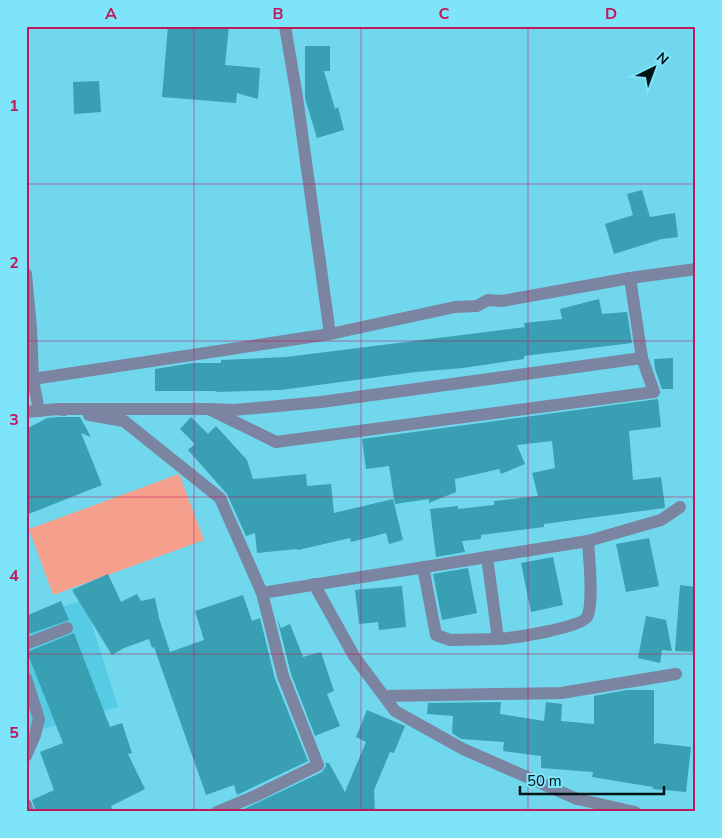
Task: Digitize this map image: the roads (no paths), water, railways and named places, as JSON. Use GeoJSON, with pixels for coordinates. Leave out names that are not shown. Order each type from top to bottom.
{"type":"FeatureCollection","features":[{"type":"Feature","properties":{"kind":"street"},"geometry":{"type":"LineString","coordinates":[[286,26],[330,334]]}},
{"type":"Feature","properties":{"kind":"street"},"geometry":{"type":"LineString","coordinates":[[33,379],[330,334],[455,307],[477,306],[488,300],[502,301],[630,278],[696,269]]}},
{"type":"Feature","properties":{"kind":"street"},"geometry":{"type":"LineString","coordinates":[[26,274],[33,379],[33,412],[58,409],[234,410],[321,402],[642,358]]}},
{"type":"Feature","properties":{"kind":"street"},"geometry":{"type":"LineString","coordinates":[[209,409],[276,442],[654,392],[642,358],[630,278]]}},
{"type":"Feature","properties":{"kind":"street"},"geometry":{"type":"LineString","coordinates":[[58,409],[124,421],[220,498],[262,593],[283,676],[318,765],[255,796],[217,812]]}},
{"type":"Feature","properties":{"kind":"street"},"geometry":{"type":"LineString","coordinates":[[262,593],[588,541],[661,520],[680,507]]}},
{"type":"Feature","properties":{"kind":"street"},"geometry":{"type":"LineString","coordinates":[[422,567],[436,635],[450,640],[517,638],[582,622],[586,618],[590,606],[588,541]]}},
{"type":"Feature","properties":{"kind":"street"},"geometry":{"type":"LineString","coordinates":[[487,557],[498,639]]}},
{"type":"Feature","properties":{"kind":"street"},"geometry":{"type":"LineString","coordinates":[[314,584],[354,656],[395,711],[463,750],[578,799],[635,812]]}},
{"type":"Feature","properties":{"kind":"street"},"geometry":{"type":"LineString","coordinates":[[26,644],[67,628]]}},
{"type":"Feature","properties":{"kind":"street"},"geometry":{"type":"LineString","coordinates":[[384,696],[561,693],[676,674]]}},
{"type":"Feature","properties":{"kind":"street"},"geometry":{"type":"LineString","coordinates":[[26,678],[39,719],[35,735],[26,756]]}},
{"type":"Feature","properties":{"kind":"street"},"geometry":{"type":"LineString","coordinates":[[26,805],[28,812]]}}]}
